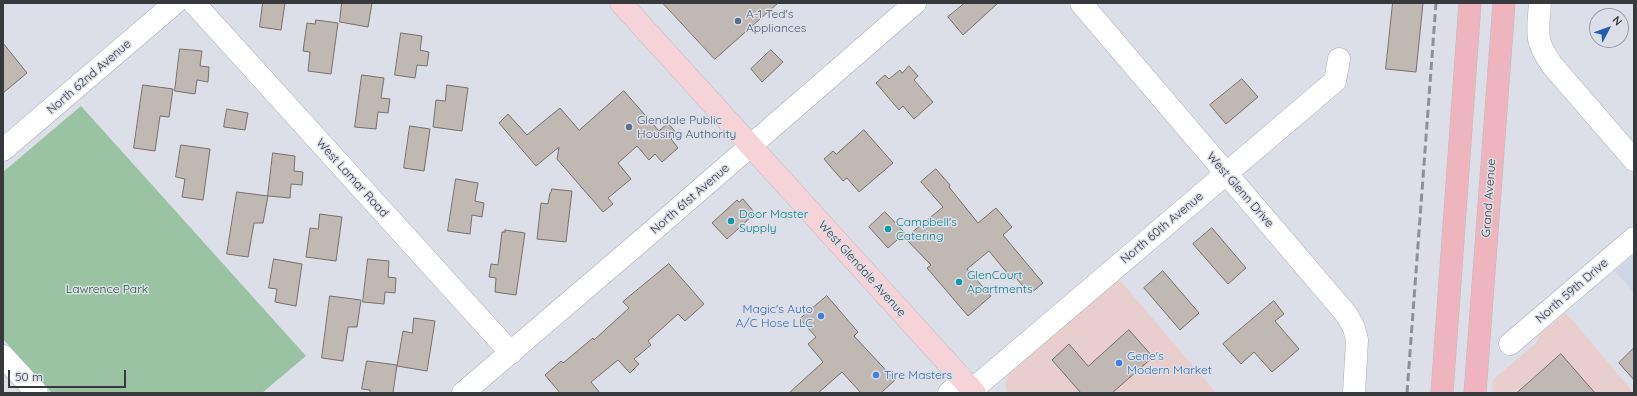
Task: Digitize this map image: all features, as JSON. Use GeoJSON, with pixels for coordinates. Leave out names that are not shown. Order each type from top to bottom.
{"type":"FeatureCollection","features":[{"type":"Feature","properties":{"kind":"highway"},"geometry":{"type":"LineString","coordinates":[[1442,393],[1470,3]]}},
{"type":"Feature","properties":{"kind":"highway","name":"Grand Avenue"},"geometry":{"type":"LineString","coordinates":[[1475,393],[1504,3]]}},
{"type":"Feature","properties":{"kind":"main road","name":"West Glendale Avenue"},"geometry":{"type":"LineString","coordinates":[[621,3],[751,145],[965,389]]}},
{"type":"Feature","properties":{"kind":"street","name":"North 62nd Avenue"},"geometry":{"type":"LineString","coordinates":[[3,150],[175,3]]}},
{"type":"Feature","properties":{"kind":"street","name":"West Lamar Road"},"geometry":{"type":"LineString","coordinates":[[194,3],[511,353]]}},
{"type":"Feature","properties":{"kind":"street","name":"North 61st Avenue"},"geometry":{"type":"LineString","coordinates":[[463,393],[915,3]]}},
{"type":"Feature","properties":{"kind":"street","name":"West Glenn Drive"},"geometry":{"type":"LineString","coordinates":[[1080,3],[1347,315],[1354,328],[1357,340],[1354,393]]}},
{"type":"Feature","properties":{"kind":"street"},"geometry":{"type":"LineString","coordinates":[[1540,3],[1538,40],[1542,52],[1634,160]]}},
{"type":"Feature","properties":{"kind":"street","name":"North 60th Avenue"},"geometry":{"type":"LineString","coordinates":[[965,389],[1226,174],[1335,81],[1339,59]]}},
{"type":"Feature","properties":{"kind":"street","name":"North 59th Drive"},"geometry":{"type":"LineString","coordinates":[[1510,344],[1634,238]]}},
{"type":"Feature","properties":{"kind":"street"},"geometry":{"type":"LineString","coordinates":[[3,356],[37,393]]}},
{"type":"Feature","properties":{"kind":"shaded area"},"geometry":{"type":"Polygon","coordinates":[[[1634,254],[1634,293],[1615,271],[1634,254]]]}},
{"type":"Feature","properties":{"kind":"shaded area"},"geometry":{"type":"Polygon","coordinates":[[[1119,279],[1216,393],[1007,393],[1005,383],[1008,375],[1119,279]]]}},
{"type":"Feature","properties":{"kind":"shaded area"},"geometry":{"type":"Polygon","coordinates":[[[1566,313],[1634,393],[1492,393],[1493,380],[1536,343],[1540,334],[1566,313]]]}},
{"type":"Feature","properties":{"kind":"green space","name":"Lawrence Park"},"geometry":{"type":"Polygon","coordinates":[[[81,106],[306,356],[262,393],[52,393],[3,339],[3,172],[81,106]]]}},
{"type":"Feature","properties":{"kind":"building"},"geometry":{"type":"Polygon","coordinates":[[[263,3],[285,3],[281,30],[260,27],[263,3]]]}},
{"type":"Feature","properties":{"kind":"building"},"geometry":{"type":"Polygon","coordinates":[[[342,3],[372,3],[368,27],[340,22],[342,3]]]}},
{"type":"Feature","properties":{"kind":"building"},"geometry":{"type":"Polygon","coordinates":[[[663,3],[778,3],[715,59],[663,3]]]}},
{"type":"Feature","properties":{"kind":"building"},"geometry":{"type":"Polygon","coordinates":[[[965,3],[998,3],[963,35],[948,17],[965,3]]]}},
{"type":"Feature","properties":{"kind":"building"},"geometry":{"type":"Polygon","coordinates":[[[1393,3],[1423,3],[1416,72],[1386,69],[1393,3]]]}},
{"type":"Feature","properties":{"kind":"building"},"geometry":{"type":"Polygon","coordinates":[[[316,20],[338,23],[331,74],[308,71],[310,52],[303,51],[307,23],[315,24],[316,20]]]}},
{"type":"Feature","properties":{"kind":"building"},"geometry":{"type":"Polygon","coordinates":[[[401,33],[422,36],[420,50],[429,52],[427,66],[417,65],[415,78],[395,75],[401,33]]]}},
{"type":"Feature","properties":{"kind":"building"},"geometry":{"type":"Polygon","coordinates":[[[3,43],[27,73],[3,93],[3,43]]]}},
{"type":"Feature","properties":{"kind":"building"},"geometry":{"type":"Polygon","coordinates":[[[180,49],[202,51],[200,66],[209,67],[208,82],[197,80],[195,94],[175,91],[180,49]]]}},
{"type":"Feature","properties":{"kind":"building"},"geometry":{"type":"Polygon","coordinates":[[[771,50],[783,62],[762,82],[751,69],[771,50]]]}},
{"type":"Feature","properties":{"kind":"building"},"geometry":{"type":"Polygon","coordinates":[[[909,66],[918,76],[914,80],[933,102],[914,119],[903,106],[899,110],[876,83],[885,75],[889,79],[900,70],[902,73],[909,66]]]}},
{"type":"Feature","properties":{"kind":"building"},"geometry":{"type":"Polygon","coordinates":[[[362,75],[384,78],[381,98],[390,99],[388,113],[378,112],[376,129],[355,127],[362,75]]]}},
{"type":"Feature","properties":{"kind":"building"},"geometry":{"type":"Polygon","coordinates":[[[1242,79],[1258,97],[1226,124],[1210,105],[1242,79]]]}},
{"type":"Feature","properties":{"kind":"building"},"geometry":{"type":"Polygon","coordinates":[[[143,85],[173,89],[169,117],[160,116],[155,151],[134,148],[143,85]]]}},
{"type":"Feature","properties":{"kind":"building"},"geometry":{"type":"Polygon","coordinates":[[[447,85],[468,88],[462,131],[433,127],[436,100],[445,101],[447,85]]]}},
{"type":"Feature","properties":{"kind":"building"},"geometry":{"type":"Polygon","coordinates":[[[624,91],[659,131],[668,123],[677,134],[671,139],[678,148],[662,162],[655,154],[649,160],[637,146],[618,163],[631,179],[608,198],[613,204],[603,212],[557,159],[559,147],[536,166],[499,123],[508,114],[527,135],[560,108],[579,130],[624,91]]]}},
{"type":"Feature","properties":{"kind":"building"},"geometry":{"type":"Polygon","coordinates":[[[227,109],[248,113],[245,130],[224,127],[227,109]]]}},
{"type":"Feature","properties":{"kind":"building"},"geometry":{"type":"Polygon","coordinates":[[[410,126],[430,129],[424,171],[404,168],[410,126]]]}},
{"type":"Feature","properties":{"kind":"building"},"geometry":{"type":"Polygon","coordinates":[[[864,130],[893,163],[859,192],[847,178],[843,181],[824,159],[833,151],[836,154],[864,130]]]}},
{"type":"Feature","properties":{"kind":"building"},"geometry":{"type":"Polygon","coordinates":[[[181,145],[210,149],[203,200],[182,197],[185,179],[176,177],[181,145]]]}},
{"type":"Feature","properties":{"kind":"building"},"geometry":{"type":"Polygon","coordinates":[[[273,153],[295,156],[294,171],[303,172],[302,185],[291,184],[290,198],[268,196],[273,153]]]}},
{"type":"Feature","properties":{"kind":"building"},"geometry":{"type":"Polygon","coordinates":[[[936,169],[950,185],[949,187],[978,223],[996,208],[1012,227],[1003,235],[1043,283],[1030,294],[1016,278],[1013,280],[989,251],[967,269],[991,296],[968,316],[927,268],[931,265],[905,238],[943,207],[921,182],[936,169]]]}},
{"type":"Feature","properties":{"kind":"building"},"geometry":{"type":"Polygon","coordinates":[[[456,179],[478,183],[475,201],[484,203],[482,217],[472,215],[470,234],[448,231],[456,179]]]}},
{"type":"Feature","properties":{"kind":"building"},"geometry":{"type":"Polygon","coordinates":[[[552,189],[572,191],[566,242],[537,239],[541,203],[548,204],[552,189]]]}},
{"type":"Feature","properties":{"kind":"building"},"geometry":{"type":"Polygon","coordinates":[[[237,192],[268,196],[263,223],[254,223],[248,257],[227,254],[237,192]]]}},
{"type":"Feature","properties":{"kind":"building","name":"Door Master Supply"},"geometry":{"type":"Polygon","coordinates":[[[743,199],[754,212],[751,215],[752,216],[727,239],[712,223],[737,200],[739,202],[743,199]]]}},
{"type":"Feature","properties":{"kind":"building","name":"Campbell's Catering"},"geometry":{"type":"Polygon","coordinates":[[[885,212],[905,233],[888,248],[869,227],[885,212]]]}},
{"type":"Feature","properties":{"kind":"building"},"geometry":{"type":"Polygon","coordinates":[[[320,214],[342,217],[336,261],[306,257],[310,228],[318,229],[320,214]]]}},
{"type":"Feature","properties":{"kind":"building"},"geometry":{"type":"Polygon","coordinates":[[[1212,228],[1246,268],[1228,284],[1193,244],[1212,228]]]}},
{"type":"Feature","properties":{"kind":"building"},"geometry":{"type":"Polygon","coordinates":[[[505,230],[525,233],[516,295],[495,292],[496,278],[489,277],[491,264],[498,265],[502,232],[505,232],[505,230]]]}},
{"type":"Feature","properties":{"kind":"building"},"geometry":{"type":"Polygon","coordinates":[[[274,259],[302,264],[296,306],[275,302],[277,289],[269,288],[274,259]]]}},
{"type":"Feature","properties":{"kind":"building"},"geometry":{"type":"Polygon","coordinates":[[[368,259],[389,261],[388,277],[396,278],[395,293],[385,292],[384,304],[363,302],[368,259]]]}},
{"type":"Feature","properties":{"kind":"building"},"geometry":{"type":"Polygon","coordinates":[[[669,264],[704,304],[685,321],[678,314],[648,341],[651,345],[634,359],[639,364],[630,373],[618,360],[591,382],[600,393],[560,393],[545,375],[561,361],[563,363],[593,338],[594,340],[629,308],[623,302],[669,264]]]}},
{"type":"Feature","properties":{"kind":"building"},"geometry":{"type":"Polygon","coordinates":[[[1163,271],[1199,313],[1180,330],[1144,288],[1163,271]]]}},
{"type":"Feature","properties":{"kind":"building"},"geometry":{"type":"Polygon","coordinates":[[[330,296],[361,300],[357,327],[348,327],[343,361],[322,358],[330,296]]]}},
{"type":"Feature","properties":{"kind":"building"},"geometry":{"type":"Polygon","coordinates":[[[827,296],[858,332],[854,336],[895,380],[881,393],[861,393],[842,372],[818,393],[789,393],[823,362],[808,344],[816,337],[800,319],[827,296]]]}},
{"type":"Feature","properties":{"kind":"building"},"geometry":{"type":"Polygon","coordinates":[[[1274,301],[1284,314],[1275,321],[1299,349],[1272,372],[1254,352],[1241,364],[1223,344],[1274,301]]]}},
{"type":"Feature","properties":{"kind":"building"},"geometry":{"type":"Polygon","coordinates":[[[414,318],[435,321],[427,371],[397,366],[403,331],[412,333],[414,318]]]}},
{"type":"Feature","properties":{"kind":"building","name":"Gene's Modern Market"},"geometry":{"type":"Polygon","coordinates":[[[1129,330],[1153,357],[1112,393],[1081,393],[1052,360],[1069,344],[1088,366],[1129,330]]]}},
{"type":"Feature","properties":{"kind":"building"},"geometry":{"type":"Polygon","coordinates":[[[1634,348],[1634,380],[1619,363],[1634,348]]]}},
{"type":"Feature","properties":{"kind":"building"},"geometry":{"type":"Polygon","coordinates":[[[1561,354],[1595,393],[1517,393],[1561,354]]]}},
{"type":"Feature","properties":{"kind":"building"},"geometry":{"type":"Polygon","coordinates":[[[367,361],[397,365],[393,393],[370,393],[370,390],[362,389],[367,361]]]}},
{"type":"Feature","properties":{"kind":"railway"},"geometry":{"type":"LineString","coordinates":[[1407,393],[1436,3]]}},
{"type":"Feature","properties":{"kind":"place","name":"A-1 Ted's Appliances"},"geometry":{"type":"Point","coordinates":[738,21]}},
{"type":"Feature","properties":{"kind":"place","name":"Glendale Public Housing Authority"},"geometry":{"type":"Point","coordinates":[629,127]}},
{"type":"Feature","properties":{"kind":"place","name":"Door Master Supply"},"geometry":{"type":"Point","coordinates":[731,221]}},
{"type":"Feature","properties":{"kind":"place","name":"Campbell's Catering"},"geometry":{"type":"Point","coordinates":[888,229]}},
{"type":"Feature","properties":{"kind":"place","name":"GlenCourt Apartments"},"geometry":{"type":"Point","coordinates":[959,282]}},
{"type":"Feature","properties":{"kind":"place","name":"Magic's Auto A/C Hose LLC"},"geometry":{"type":"Point","coordinates":[821,316]}},
{"type":"Feature","properties":{"kind":"place","name":"Gene's Modern Market"},"geometry":{"type":"Point","coordinates":[1119,363]}},
{"type":"Feature","properties":{"kind":"place","name":"Tire Masters"},"geometry":{"type":"Point","coordinates":[876,375]}}]}
